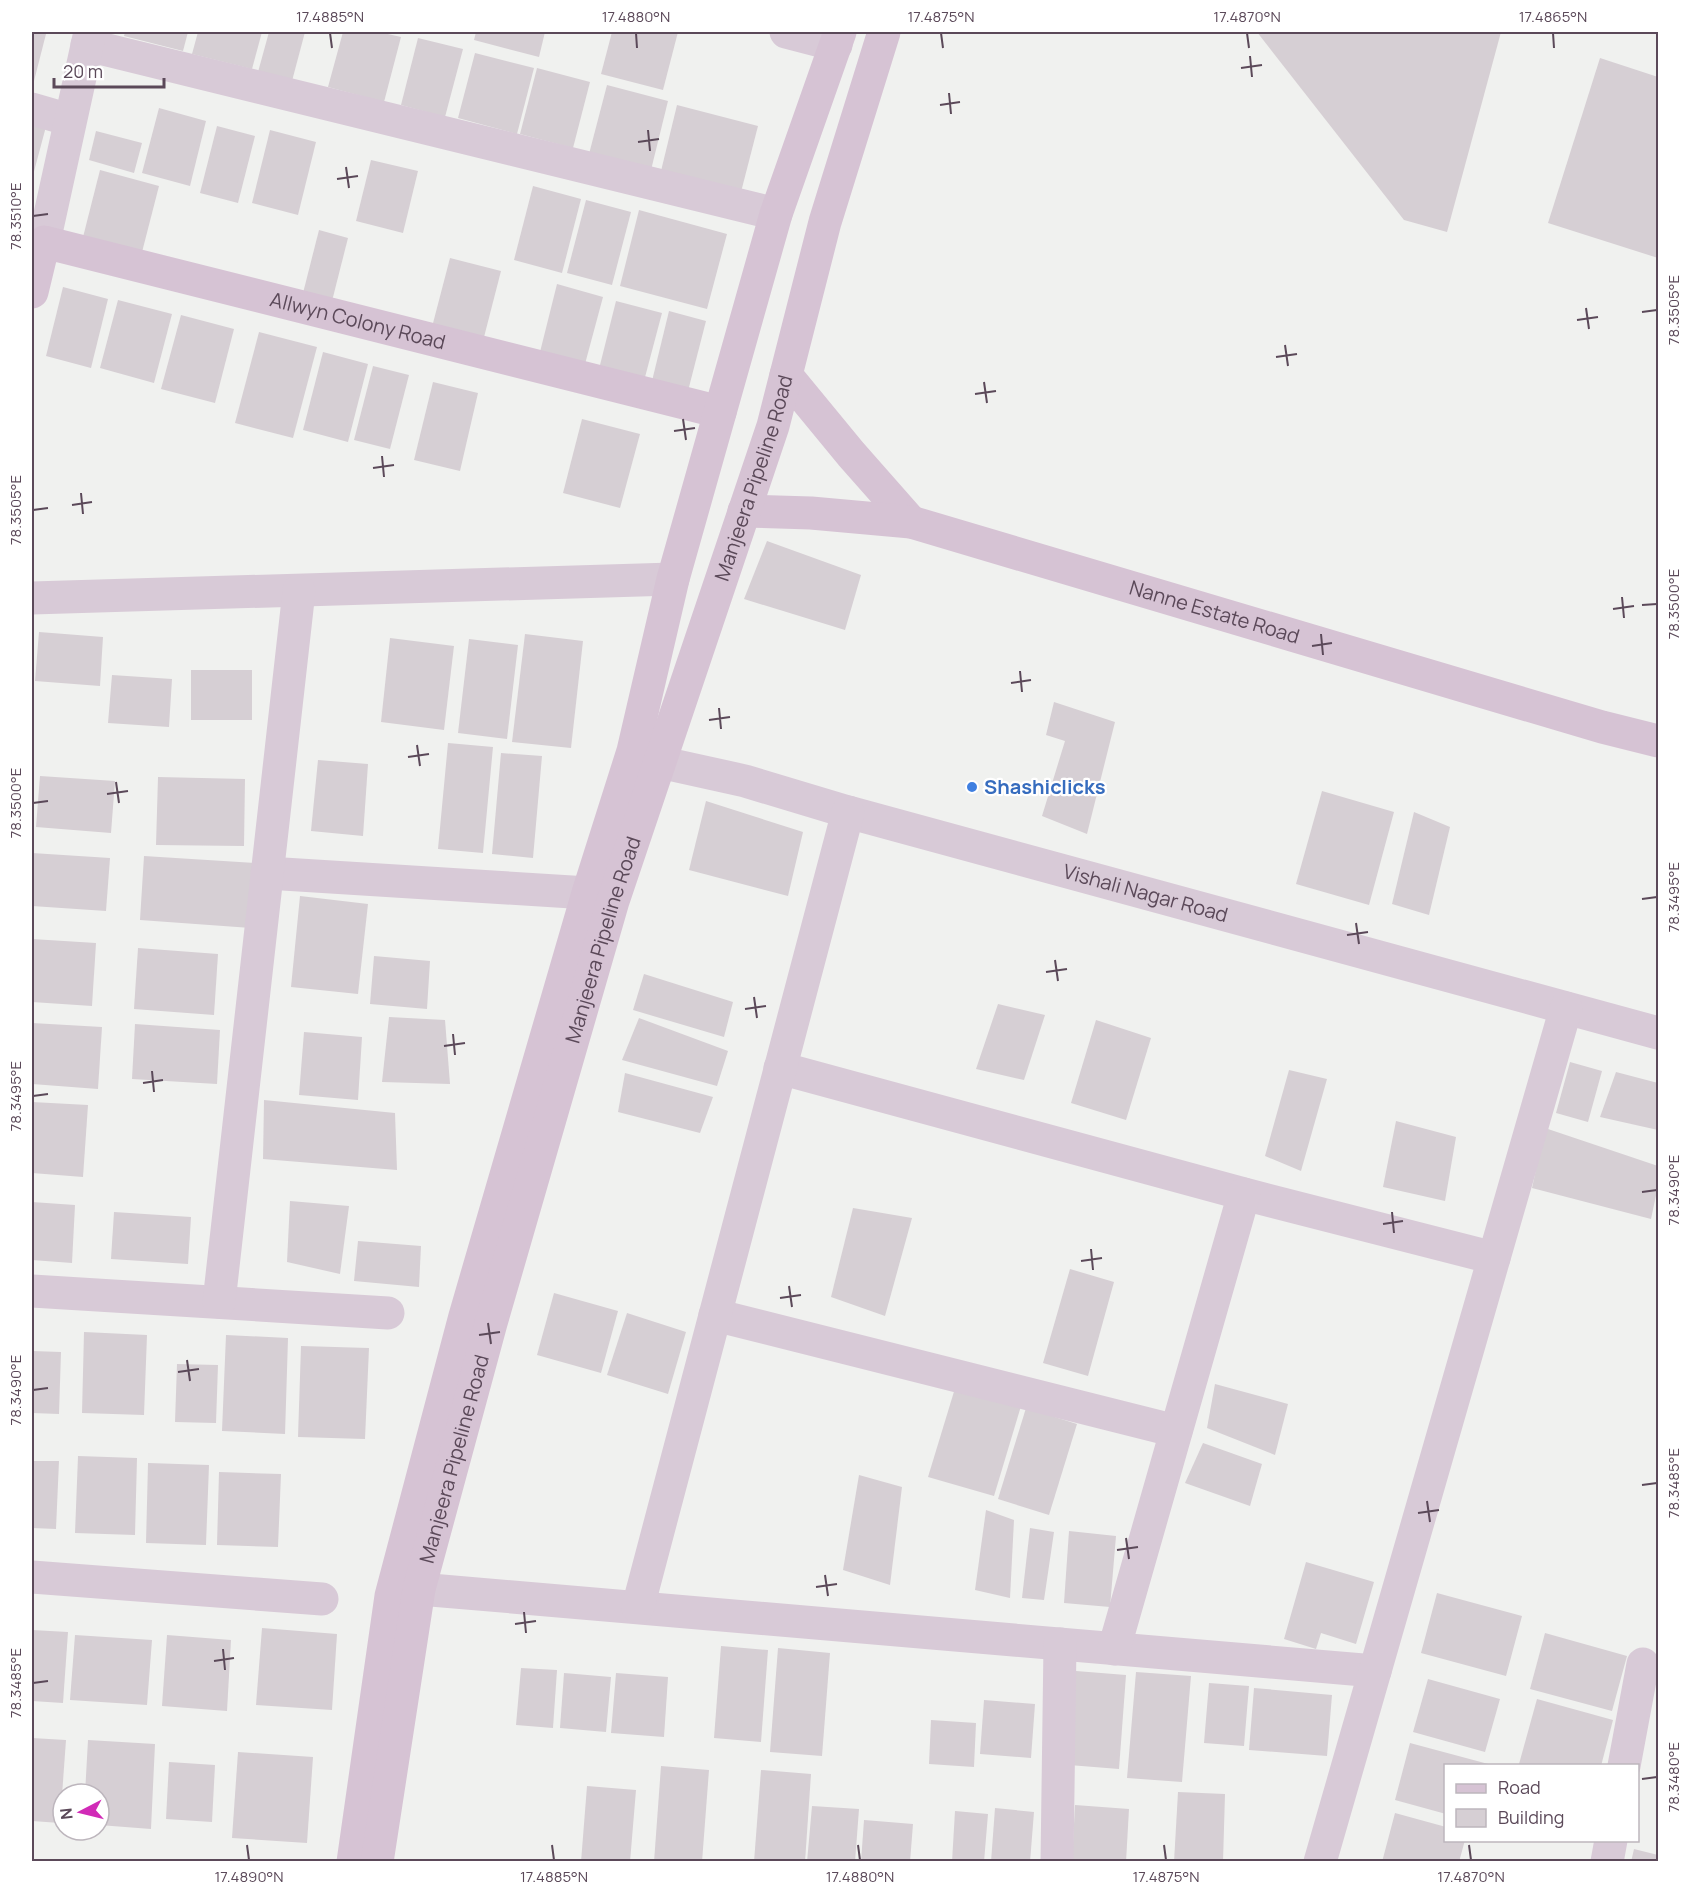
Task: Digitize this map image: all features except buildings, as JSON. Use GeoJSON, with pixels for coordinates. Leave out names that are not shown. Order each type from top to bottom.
{"type":"FeatureCollection","features":[{"type":"Feature","properties":{"kind":"main road","name":"Manjeera Pipeline Road"},"geometry":{"type":"LineString","coordinates":[[353,1862],[391,1596],[465,1316],[588,893],[646,757],[744,511],[773,426],[825,222],[884,32]]}},
{"type":"Feature","properties":{"kind":"main road","name":"Manjeera Pipeline Road"},"geometry":{"type":"LineString","coordinates":[[377,1862],[419,1589],[491,1323],[613,901],[646,757],[673,579],[776,214],[838,38]]}},
{"type":"Feature","properties":{"kind":"main road"},"geometry":{"type":"LineString","coordinates":[[32,292],[44,242]]}},
{"type":"Feature","properties":{"kind":"main road","name":"Allwyn Colony Road"},"geometry":{"type":"LineString","coordinates":[[44,242],[720,412]]}},
{"type":"Feature","properties":{"kind":"main road"},"geometry":{"type":"LineString","coordinates":[[786,375],[911,522]]}},
{"type":"Feature","properties":{"kind":"main road","name":"Nanne Estate Road"},"geometry":{"type":"LineString","coordinates":[[744,511],[811,513],[911,522],[1602,727],[1659,741]]}},
{"type":"Feature","properties":{"kind":"street"},"geometry":{"type":"LineString","coordinates":[[786,32],[838,38]]}},
{"type":"Feature","properties":{"kind":"street"},"geometry":{"type":"LineString","coordinates":[[44,242],[89,38],[776,214]]}},
{"type":"Feature","properties":{"kind":"street"},"geometry":{"type":"LineString","coordinates":[[32,109],[70,120]]}},
{"type":"Feature","properties":{"kind":"street"},"geometry":{"type":"LineString","coordinates":[[32,598],[673,579]]}},
{"type":"Feature","properties":{"kind":"street"},"geometry":{"type":"LineString","coordinates":[[219,1302],[299,591]]}},
{"type":"Feature","properties":{"kind":"street","name":"Vishali Nagar Road"},"geometry":{"type":"LineString","coordinates":[[646,757],[745,781],[848,812],[1659,1033]]}},
{"type":"Feature","properties":{"kind":"street"},"geometry":{"type":"LineString","coordinates":[[638,1607],[848,812]]}},
{"type":"Feature","properties":{"kind":"street"},"geometry":{"type":"LineString","coordinates":[[267,873],[588,893]]}},
{"type":"Feature","properties":{"kind":"street"},"geometry":{"type":"LineString","coordinates":[[1320,1862],[1566,1008]]}},
{"type":"Feature","properties":{"kind":"street"},"geometry":{"type":"LineString","coordinates":[[780,1068],[1244,1194],[1494,1258]]}},
{"type":"Feature","properties":{"kind":"street"},"geometry":{"type":"LineString","coordinates":[[1114,1649],[1244,1194]]}},
{"type":"Feature","properties":{"kind":"street"},"geometry":{"type":"LineString","coordinates":[[32,1291],[388,1312]]}},
{"type":"Feature","properties":{"kind":"street"},"geometry":{"type":"LineString","coordinates":[[715,1315],[1176,1431]]}},
{"type":"Feature","properties":{"kind":"street"},"geometry":{"type":"LineString","coordinates":[[32,1577],[322,1599]]}},
{"type":"Feature","properties":{"kind":"street"},"geometry":{"type":"LineString","coordinates":[[419,1589],[1375,1671]]}},
{"type":"Feature","properties":{"kind":"street"},"geometry":{"type":"LineString","coordinates":[[1057,1862],[1060,1644]]}},
{"type":"Feature","properties":{"kind":"street"},"geometry":{"type":"LineString","coordinates":[[1624,1764],[1643,1664]]}},
{"type":"Feature","properties":{"kind":"street"},"geometry":{"type":"LineString","coordinates":[[1607,1862],[1611,1842]]}},
{"type":"Feature","properties":{"kind":"place","name":"Shashiclicks"},"geometry":{"type":"Point","coordinates":[972,787]}}]}
